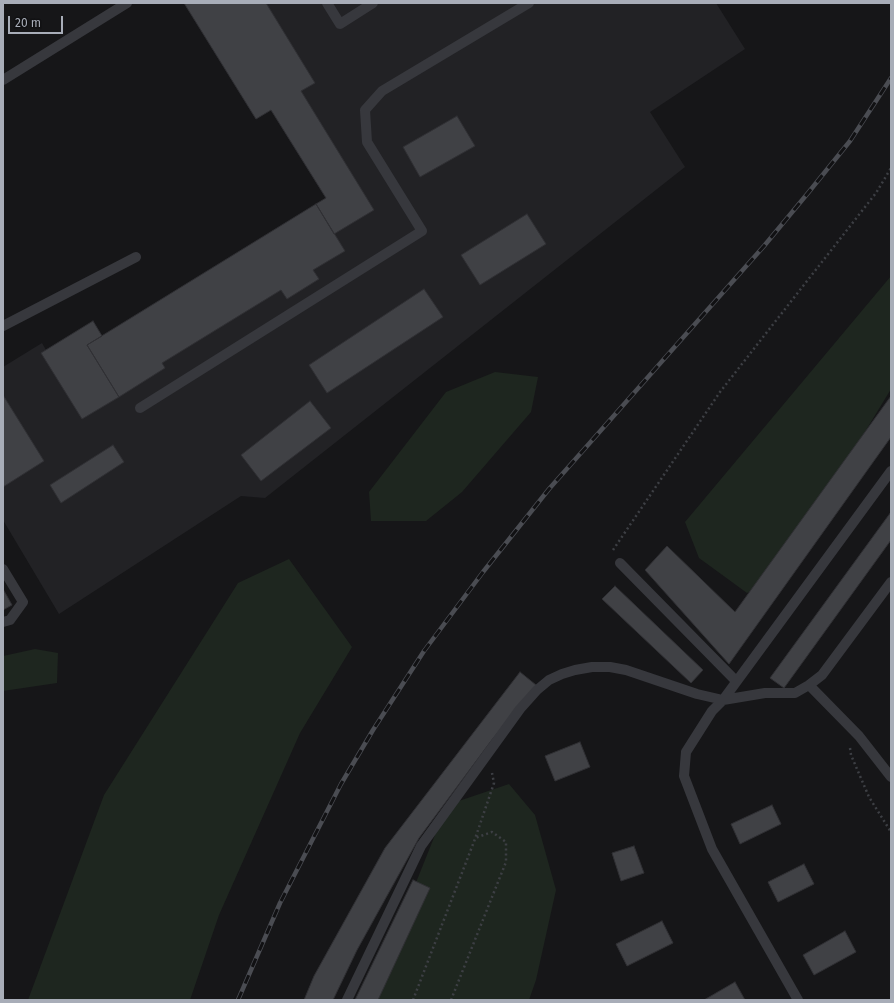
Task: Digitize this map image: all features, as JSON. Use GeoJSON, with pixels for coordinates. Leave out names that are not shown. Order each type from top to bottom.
{"type":"FeatureCollection","features":[{"type":"Feature","properties":{"kind":"lane"},"geometry":{"type":"LineString","coordinates":[[3,80],[127,3]]}},
{"type":"Feature","properties":{"kind":"lane"},"geometry":{"type":"LineString","coordinates":[[327,3],[340,24],[373,3]]}},
{"type":"Feature","properties":{"kind":"lane"},"geometry":{"type":"LineString","coordinates":[[140,408],[422,231],[367,142],[365,110],[382,90],[529,3]]}},
{"type":"Feature","properties":{"kind":"lane"},"geometry":{"type":"LineString","coordinates":[[3,326],[136,257]]}},
{"type":"Feature","properties":{"kind":"lane"},"geometry":{"type":"LineString","coordinates":[[798,1000],[712,849],[684,776],[686,752],[712,711],[722,700],[891,471]]}},
{"type":"Feature","properties":{"kind":"lane"},"geometry":{"type":"LineString","coordinates":[[620,563],[736,681]]}},
{"type":"Feature","properties":{"kind":"lane"},"geometry":{"type":"LineString","coordinates":[[3,569],[23,602],[10,620],[3,622]]}},
{"type":"Feature","properties":{"kind":"lane"},"geometry":{"type":"LineString","coordinates":[[348,1000],[421,846],[520,709],[537,690],[549,680],[575,670],[592,667],[610,667],[626,670],[698,694],[722,700],[765,692],[795,693],[810,685],[822,675],[891,582]]}},
{"type":"Feature","properties":{"kind":"lane"},"geometry":{"type":"LineString","coordinates":[[810,685],[854,730],[891,778]]}},
{"type":"Feature","properties":{"kind":"path"},"geometry":{"type":"LineString","coordinates":[[620,563],[612,552],[716,398],[876,193],[891,168]]}},
{"type":"Feature","properties":{"kind":"path"},"geometry":{"type":"LineString","coordinates":[[854,730],[850,742],[851,755],[869,797],[891,832]]}},
{"type":"Feature","properties":{"kind":"path"},"geometry":{"type":"LineString","coordinates":[[413,1000],[475,838],[494,783],[489,753]]}},
{"type":"Feature","properties":{"kind":"path"},"geometry":{"type":"LineString","coordinates":[[451,1000],[506,862],[506,842],[492,832],[475,838]]}},
{"type":"Feature","properties":{"kind":"shaded area"},"geometry":{"type":"Polygon","coordinates":[[[184,3],[716,3],[745,49],[650,112],[685,167],[265,498],[241,496],[59,614],[3,520],[3,367],[42,343],[46,350],[102,336],[326,198],[271,110],[256,119],[184,3]]]}},
{"type":"Feature","properties":{"kind":"shaded area"},"geometry":{"type":"Polygon","coordinates":[[[891,276],[891,389],[779,573],[747,593],[699,558],[685,522],[891,276]]]}},
{"type":"Feature","properties":{"kind":"shaded area"},"geometry":{"type":"Polygon","coordinates":[[[495,372],[538,377],[531,412],[462,492],[426,521],[371,521],[369,492],[446,392],[495,372]]]}},
{"type":"Feature","properties":{"kind":"shaded area"},"geometry":{"type":"Polygon","coordinates":[[[289,559],[352,647],[300,733],[219,915],[190,1000],[28,1000],[104,795],[238,583],[289,559]]]}},
{"type":"Feature","properties":{"kind":"shaded area"},"geometry":{"type":"Polygon","coordinates":[[[35,649],[58,653],[57,683],[3,691],[3,656],[35,649]]]}},
{"type":"Feature","properties":{"kind":"shaded area"},"geometry":{"type":"Polygon","coordinates":[[[509,784],[535,815],[556,890],[536,980],[529,1000],[369,1000],[447,805],[509,784]]]}},
{"type":"Feature","properties":{"kind":"building"},"geometry":{"type":"Polygon","coordinates":[[[184,3],[266,3],[315,83],[301,91],[374,210],[334,234],[316,204],[326,198],[271,110],[256,119],[184,3]]]}},
{"type":"Feature","properties":{"kind":"building"},"geometry":{"type":"Polygon","coordinates":[[[457,116],[475,146],[420,177],[403,147],[457,116]]]}},
{"type":"Feature","properties":{"kind":"building"},"geometry":{"type":"Polygon","coordinates":[[[316,204],[345,251],[313,270],[319,279],[287,299],[281,290],[162,363],[165,368],[119,397],[87,345],[316,204]]]}},
{"type":"Feature","properties":{"kind":"building"},"geometry":{"type":"Polygon","coordinates":[[[527,214],[546,244],[480,285],[461,255],[527,214]]]}},
{"type":"Feature","properties":{"kind":"building"},"geometry":{"type":"Polygon","coordinates":[[[424,289],[443,317],[327,393],[309,365],[424,289]]]}},
{"type":"Feature","properties":{"kind":"building"},"geometry":{"type":"Polygon","coordinates":[[[93,321],[102,336],[87,345],[119,397],[82,419],[41,353],[93,321]]]}},
{"type":"Feature","properties":{"kind":"building"},"geometry":{"type":"Polygon","coordinates":[[[3,395],[44,461],[3,487],[3,395]]]}},
{"type":"Feature","properties":{"kind":"building"},"geometry":{"type":"Polygon","coordinates":[[[891,396],[891,437],[729,664],[645,570],[667,546],[735,612],[891,396]]]}},
{"type":"Feature","properties":{"kind":"building"},"geometry":{"type":"Polygon","coordinates":[[[310,401],[331,428],[261,481],[241,455],[310,401]]]}},
{"type":"Feature","properties":{"kind":"building"},"geometry":{"type":"Polygon","coordinates":[[[113,445],[124,462],[61,503],[50,485],[113,445]]]}},
{"type":"Feature","properties":{"kind":"building"},"geometry":{"type":"Polygon","coordinates":[[[891,512],[891,540],[784,688],[770,678],[891,512]]]}},
{"type":"Feature","properties":{"kind":"building"},"geometry":{"type":"Polygon","coordinates":[[[615,586],[703,670],[691,683],[602,599],[615,586]]]}},
{"type":"Feature","properties":{"kind":"building"},"geometry":{"type":"Polygon","coordinates":[[[3,589],[12,605],[3,610],[3,589]]]}},
{"type":"Feature","properties":{"kind":"building"},"geometry":{"type":"Polygon","coordinates":[[[520,672],[536,685],[491,741],[419,838],[357,950],[333,1000],[304,1000],[314,976],[385,848],[520,672]]]}},
{"type":"Feature","properties":{"kind":"building"},"geometry":{"type":"Polygon","coordinates":[[[580,742],[590,767],[555,781],[545,756],[580,742]]]}},
{"type":"Feature","properties":{"kind":"building"},"geometry":{"type":"Polygon","coordinates":[[[772,805],[781,824],[740,844],[731,824],[772,805]]]}},
{"type":"Feature","properties":{"kind":"building"},"geometry":{"type":"Polygon","coordinates":[[[634,846],[644,873],[621,881],[612,853],[634,846]]]}},
{"type":"Feature","properties":{"kind":"building"},"geometry":{"type":"Polygon","coordinates":[[[804,864],[814,884],[778,902],[768,882],[804,864]]]}},
{"type":"Feature","properties":{"kind":"building"},"geometry":{"type":"Polygon","coordinates":[[[413,880],[430,888],[378,1000],[355,1000],[413,880]]]}},
{"type":"Feature","properties":{"kind":"building"},"geometry":{"type":"Polygon","coordinates":[[[662,921],[673,943],[627,966],[616,944],[662,921]]]}},
{"type":"Feature","properties":{"kind":"building"},"geometry":{"type":"Polygon","coordinates":[[[845,931],[856,952],[814,975],[803,955],[845,931]]]}},
{"type":"Feature","properties":{"kind":"building"},"geometry":{"type":"Polygon","coordinates":[[[735,982],[745,1000],[704,1000],[735,982]]]}},
{"type":"Feature","properties":{"kind":"railway"},"geometry":{"type":"LineString","coordinates":[[238,1000],[280,903],[341,784],[373,730],[424,651],[483,572],[549,489],[764,246],[808,193],[850,141],[891,78]]}}]}
